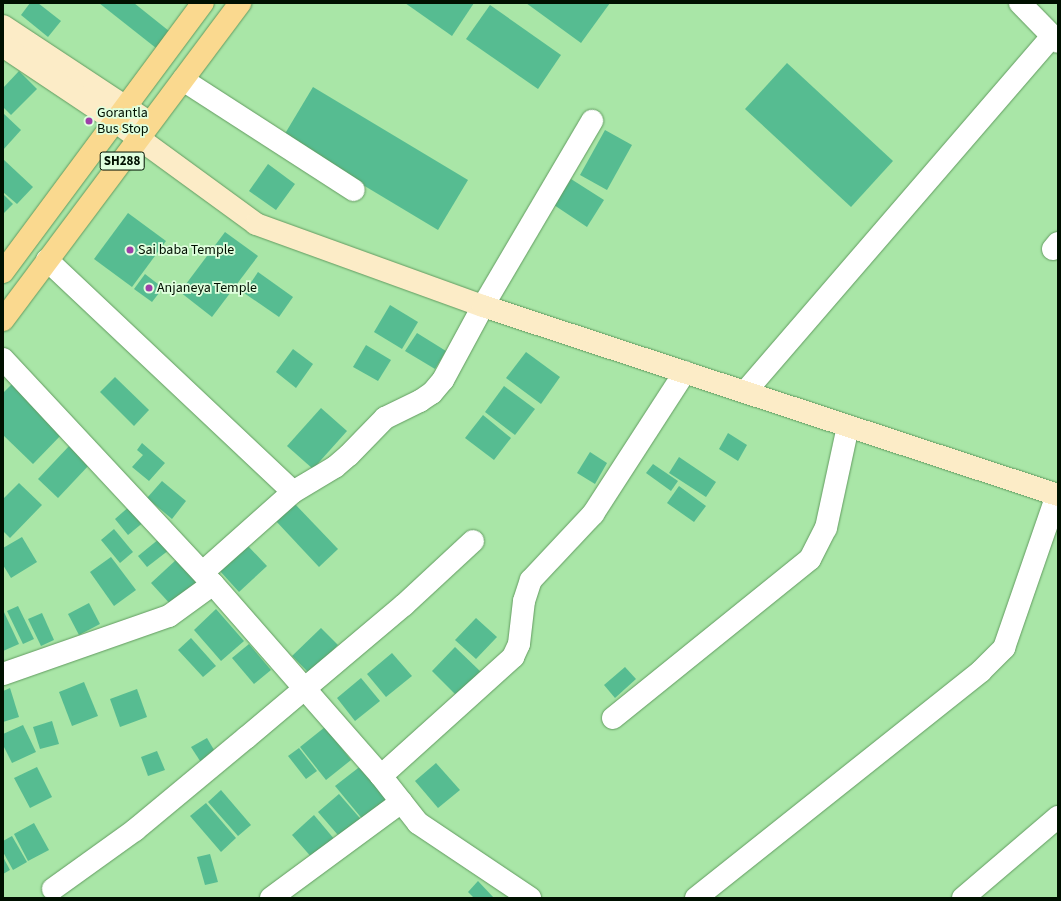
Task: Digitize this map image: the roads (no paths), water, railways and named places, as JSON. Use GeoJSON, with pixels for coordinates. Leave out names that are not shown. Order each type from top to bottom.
{"type":"FeatureCollection","features":[{"type":"Feature","properties":{"kind":"main road","name":"SH288"},"geometry":{"type":"LineString","coordinates":[[3,272],[203,3]]}},
{"type":"Feature","properties":{"kind":"main road","name":"SH288"},"geometry":{"type":"LineString","coordinates":[[3,320],[240,3]]}},
{"type":"Feature","properties":{"kind":"main road"},"geometry":{"type":"LineString","coordinates":[[3,26],[144,131],[256,224],[483,306],[1058,495]]}},
{"type":"Feature","properties":{"kind":"main road"},"geometry":{"type":"LineString","coordinates":[[3,46],[120,114]]}},
{"type":"Feature","properties":{"kind":"street"},"geometry":{"type":"LineString","coordinates":[[745,392],[1055,39],[1020,3]]}},
{"type":"Feature","properties":{"kind":"street"},"geometry":{"type":"LineString","coordinates":[[183,80],[354,190]]}},
{"type":"Feature","properties":{"kind":"street"},"geometry":{"type":"LineString","coordinates":[[3,674],[169,616],[293,492],[335,467],[385,418],[432,393],[443,380],[483,306],[592,121]]}},
{"type":"Feature","properties":{"kind":"street"},"geometry":{"type":"LineString","coordinates":[[47,260],[293,492]]}},
{"type":"Feature","properties":{"kind":"street"},"geometry":{"type":"LineString","coordinates":[[3,359],[208,578],[381,776],[418,823],[530,898]]}},
{"type":"Feature","properties":{"kind":"street"},"geometry":{"type":"LineString","coordinates":[[381,776],[513,657],[519,644],[524,601],[531,580],[593,514],[685,372]]}},
{"type":"Feature","properties":{"kind":"street"},"geometry":{"type":"LineString","coordinates":[[613,718],[810,559],[826,528],[848,426]]}},
{"type":"Feature","properties":{"kind":"street"},"geometry":{"type":"LineString","coordinates":[[696,898],[981,671],[1004,648],[1058,495]]}},
{"type":"Feature","properties":{"kind":"street"},"geometry":{"type":"LineString","coordinates":[[53,889],[135,830],[393,614],[473,541]]}},
{"type":"Feature","properties":{"kind":"street"},"geometry":{"type":"LineString","coordinates":[[271,898],[401,802]]}},
{"type":"Feature","properties":{"kind":"street"},"geometry":{"type":"LineString","coordinates":[[963,898],[1058,817]]}},
{"type":"Feature","properties":{"kind":"place","name":"Gorantla Bus Stop"},"geometry":{"type":"Point","coordinates":[89,121]}},
{"type":"Feature","properties":{"kind":"place","name":"Sai baba Temple"},"geometry":{"type":"Point","coordinates":[130,250]}},
{"type":"Feature","properties":{"kind":"place","name":"Anjaneya Temple"},"geometry":{"type":"Point","coordinates":[149,288]}}]}
